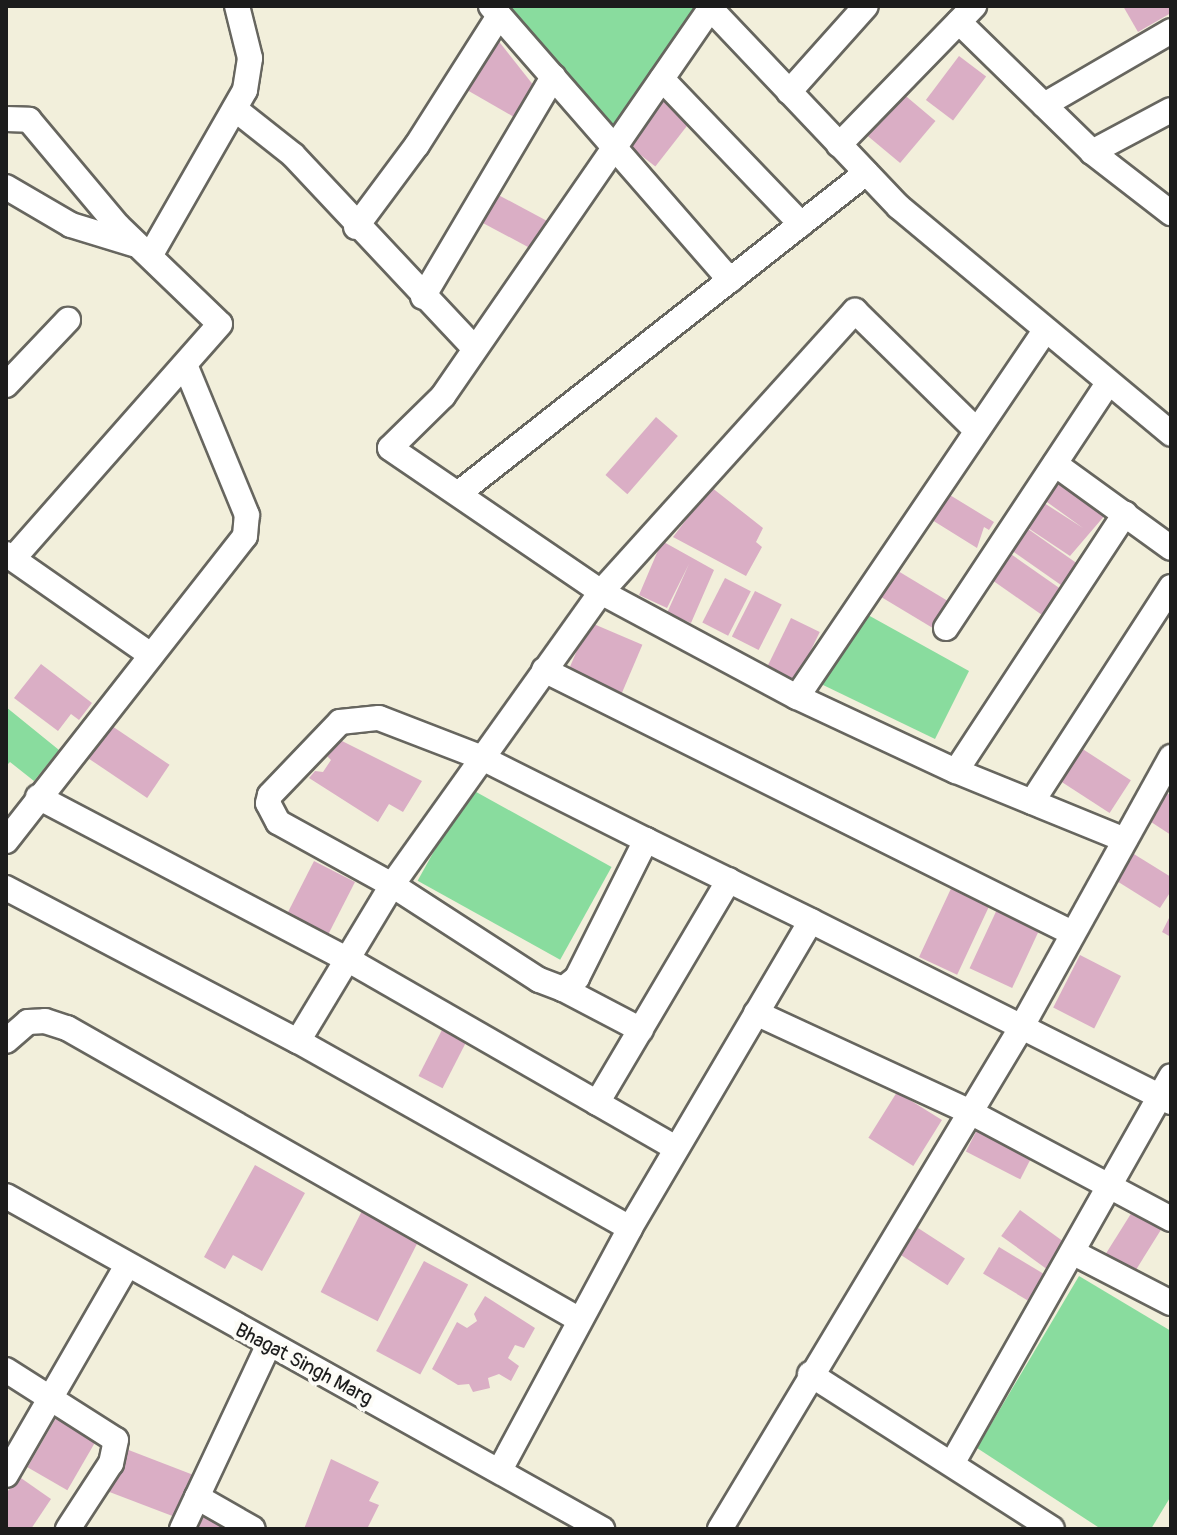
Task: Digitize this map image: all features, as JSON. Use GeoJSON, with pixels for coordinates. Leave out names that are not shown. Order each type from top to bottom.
{"type":"FeatureCollection","features":[{"type":"Feature","properties":{"kind":"street"},"geometry":{"type":"LineString","coordinates":[[145,251],[235,109],[250,58],[237,6]]}},
{"type":"Feature","properties":{"kind":"street"},"geometry":{"type":"LineString","coordinates":[[789,92],[866,6]]}},
{"type":"Feature","properties":{"kind":"street"},"geometry":{"type":"LineString","coordinates":[[1123,839],[956,771],[797,697],[601,592],[390,448],[443,396],[473,347],[712,7],[866,173],[1044,332],[1171,434]]}},
{"type":"Feature","properties":{"kind":"street"},"geometry":{"type":"LineString","coordinates":[[356,227],[417,145],[495,11],[730,280]]}},
{"type":"Feature","properties":{"kind":"street"},"geometry":{"type":"LineString","coordinates":[[839,145],[966,14],[1044,105],[1092,152],[1171,213]]}},
{"type":"Feature","properties":{"kind":"street"},"geometry":{"type":"LineString","coordinates":[[1044,105],[1171,31]]}},
{"type":"Feature","properties":{"kind":"street"},"geometry":{"type":"LineString","coordinates":[[423,297],[553,77]]}},
{"type":"Feature","properties":{"kind":"street"},"geometry":{"type":"LineString","coordinates":[[662,79],[801,224]]}},
{"type":"Feature","properties":{"kind":"street"},"geometry":{"type":"LineString","coordinates":[[235,109],[293,155],[356,227],[473,347]]}},
{"type":"Feature","properties":{"kind":"street"},"geometry":{"type":"LineString","coordinates":[[1092,152],[1171,110]]}},
{"type":"Feature","properties":{"kind":"street"},"geometry":{"type":"LineString","coordinates":[[6,119],[29,120],[145,251],[219,319],[219,331],[10,556],[151,655]]}},
{"type":"Feature","properties":{"kind":"street"},"geometry":{"type":"LineString","coordinates":[[459,493],[866,173]]}},
{"type":"Feature","properties":{"kind":"street"},"geometry":{"type":"LineString","coordinates":[[6,187],[71,225],[145,251]]}},
{"type":"Feature","properties":{"kind":"street"},"geometry":{"type":"LineString","coordinates":[[298,1041],[392,885],[480,757],[601,592],[855,311],[975,429]]}},
{"type":"Feature","properties":{"kind":"street"},"geometry":{"type":"LineString","coordinates":[[6,385],[68,320]]}},
{"type":"Feature","properties":{"kind":"street"},"geometry":{"type":"LineString","coordinates":[[797,697],[975,429],[1044,332]]}},
{"type":"Feature","properties":{"kind":"street"},"geometry":{"type":"LineString","coordinates":[[6,841],[245,536],[247,515],[186,367]]}},
{"type":"Feature","properties":{"kind":"street"},"geometry":{"type":"LineString","coordinates":[[946,628],[1107,385]]}},
{"type":"Feature","properties":{"kind":"street"},"geometry":{"type":"LineString","coordinates":[[1055,464],[1171,548]]}},
{"type":"Feature","properties":{"kind":"street"},"geometry":{"type":"LineString","coordinates":[[956,771],[1125,514]]}},
{"type":"Feature","properties":{"kind":"street"},"geometry":{"type":"LineString","coordinates":[[1032,802],[1171,587]]}},
{"type":"Feature","properties":{"kind":"street"},"geometry":{"type":"LineString","coordinates":[[544,670],[1072,933]]}},
{"type":"Feature","properties":{"kind":"street"},"geometry":{"type":"LineString","coordinates":[[641,1030],[563,989],[539,980],[392,885],[278,822],[271,815],[270,795],[340,722],[351,718],[379,718],[480,757],[1021,1028],[1167,1091],[953,1462]]}},
{"type":"Feature","properties":{"kind":"street"},"geometry":{"type":"LineString","coordinates":[[720,1529],[810,1374],[1021,1028],[1171,757]]}},
{"type":"Feature","properties":{"kind":"street"},"geometry":{"type":"LineString","coordinates":[[38,797],[347,959],[676,1148]]}},
{"type":"Feature","properties":{"kind":"street"},"geometry":{"type":"LineString","coordinates":[[563,989],[577,978],[646,840]]}},
{"type":"Feature","properties":{"kind":"street"},"geometry":{"type":"LineString","coordinates":[[597,1103],[729,880]]}},
{"type":"Feature","properties":{"kind":"street"},"geometry":{"type":"LineString","coordinates":[[6,888],[298,1041],[630,1228]]}},
{"type":"Feature","properties":{"kind":"street"},"geometry":{"type":"LineString","coordinates":[[501,1468],[630,1228],[811,921]]}},
{"type":"Feature","properties":{"kind":"street"},"geometry":{"type":"LineString","coordinates":[[756,1013],[970,1112],[1171,1219]]}},
{"type":"Feature","properties":{"kind":"street"},"geometry":{"type":"LineString","coordinates":[[6,1041],[28,1022],[45,1021],[67,1028],[580,1320]]}},
{"type":"Feature","properties":{"kind":"street","name":"Bhagat Singh Marg"},"geometry":{"type":"LineString","coordinates":[[6,1196],[268,1346],[501,1468],[602,1529]]}},
{"type":"Feature","properties":{"kind":"street"},"geometry":{"type":"LineString","coordinates":[[1074,1253],[1171,1303]]}},
{"type":"Feature","properties":{"kind":"street"},"geometry":{"type":"LineString","coordinates":[[8,1471],[127,1265]]}},
{"type":"Feature","properties":{"kind":"street"},"geometry":{"type":"LineString","coordinates":[[182,1529],[268,1346]]}},
{"type":"Feature","properties":{"kind":"street"},"geometry":{"type":"LineString","coordinates":[[6,1370],[53,1396],[116,1440],[111,1463],[68,1529]]}},
{"type":"Feature","properties":{"kind":"street"},"geometry":{"type":"LineString","coordinates":[[810,1374],[953,1462],[1052,1529]]}},
{"type":"Feature","properties":{"kind":"street"},"geometry":{"type":"LineString","coordinates":[[197,1497],[253,1529]]}},
{"type":"Feature","properties":{"kind":"green space"},"geometry":{"type":"Polygon","coordinates":[[[508,6],[702,6],[611,133],[508,6]]]}},
{"type":"Feature","properties":{"kind":"green space"},"geometry":{"type":"Polygon","coordinates":[[[868,615],[969,671],[935,739],[821,684],[868,615]]]}},
{"type":"Feature","properties":{"kind":"green space"},"geometry":{"type":"Polygon","coordinates":[[[6,707],[59,750],[34,781],[10,762],[6,766],[6,707]]]}},
{"type":"Feature","properties":{"kind":"green space"},"geometry":{"type":"Polygon","coordinates":[[[469,788],[612,867],[560,960],[418,881],[469,788]]]}},
{"type":"Feature","properties":{"kind":"green space"},"geometry":{"type":"Polygon","coordinates":[[[1079,1276],[1171,1331],[1171,1496],[1151,1529],[1101,1529],[977,1448],[1079,1276]]]}},
{"type":"Feature","properties":{"kind":"building"},"geometry":{"type":"Polygon","coordinates":[[[1123,6],[1171,6],[1171,13],[1138,32],[1123,6]]]}},
{"type":"Feature","properties":{"kind":"building"},"geometry":{"type":"Polygon","coordinates":[[[497,39],[538,91],[521,121],[467,90],[497,39]]]}},
{"type":"Feature","properties":{"kind":"building"},"geometry":{"type":"Polygon","coordinates":[[[959,56],[986,76],[953,120],[926,100],[959,56]]]}},
{"type":"Feature","properties":{"kind":"building"},"geometry":{"type":"Polygon","coordinates":[[[664,92],[695,116],[655,166],[625,142],[664,92]]]}},
{"type":"Feature","properties":{"kind":"building"},"geometry":{"type":"Polygon","coordinates":[[[901,92],[935,121],[900,163],[866,134],[901,92]]]}},
{"type":"Feature","properties":{"kind":"building"},"geometry":{"type":"Polygon","coordinates":[[[489,190],[550,222],[535,251],[474,218],[489,190]]]}},
{"type":"Feature","properties":{"kind":"building"},"geometry":{"type":"Polygon","coordinates":[[[656,417],[678,436],[627,494],[605,475],[656,417]]]}},
{"type":"Feature","properties":{"kind":"building"},"geometry":{"type":"Polygon","coordinates":[[[1059,470],[1112,507],[1070,556],[1025,526],[1041,501],[1083,528],[1040,497],[1059,470]]]}},
{"type":"Feature","properties":{"kind":"building"},"geometry":{"type":"Polygon","coordinates":[[[711,487],[763,528],[756,542],[762,547],[746,576],[673,537],[711,487]]]}},
{"type":"Feature","properties":{"kind":"building"},"geometry":{"type":"Polygon","coordinates":[[[940,489],[994,522],[989,530],[984,527],[977,548],[924,515],[940,489]]]}},
{"type":"Feature","properties":{"kind":"building"},"geometry":{"type":"Polygon","coordinates":[[[1028,529],[1077,563],[1062,586],[1013,551],[1028,529]]]}},
{"type":"Feature","properties":{"kind":"building"},"geometry":{"type":"Polygon","coordinates":[[[662,541],[714,570],[691,623],[667,613],[689,564],[667,608],[639,595],[662,541]]]}},
{"type":"Feature","properties":{"kind":"building"},"geometry":{"type":"Polygon","coordinates":[[[1005,550],[1064,591],[1046,618],[987,576],[1005,550]]]}},
{"type":"Feature","properties":{"kind":"building"},"geometry":{"type":"Polygon","coordinates":[[[893,568],[948,601],[932,628],[877,595],[893,568]]]}},
{"type":"Feature","properties":{"kind":"building"},"geometry":{"type":"Polygon","coordinates":[[[725,578],[751,591],[728,636],[702,623],[725,578]]]}},
{"type":"Feature","properties":{"kind":"building"},"geometry":{"type":"Polygon","coordinates":[[[755,591],[782,605],[759,650],[732,636],[755,591]]]}},
{"type":"Feature","properties":{"kind":"building"},"geometry":{"type":"Polygon","coordinates":[[[791,618],[820,632],[793,686],[765,672],[791,618]]]}},
{"type":"Feature","properties":{"kind":"building"},"geometry":{"type":"Polygon","coordinates":[[[589,622],[642,645],[621,696],[567,674],[589,622]]]}},
{"type":"Feature","properties":{"kind":"building"},"geometry":{"type":"Polygon","coordinates":[[[41,664],[92,703],[79,720],[71,714],[58,731],[14,698],[41,664]]]}},
{"type":"Feature","properties":{"kind":"building"},"geometry":{"type":"Polygon","coordinates":[[[109,724],[170,765],[147,798],[87,757],[109,724]]]}},
{"type":"Feature","properties":{"kind":"building"},"geometry":{"type":"Polygon","coordinates":[[[340,740],[422,781],[403,812],[389,804],[378,822],[309,778],[315,771],[323,772],[331,760],[327,756],[340,740]]]}},
{"type":"Feature","properties":{"kind":"building"},"geometry":{"type":"Polygon","coordinates":[[[1078,746],[1131,780],[1110,813],[1057,779],[1078,746]]]}},
{"type":"Feature","properties":{"kind":"building"},"geometry":{"type":"Polygon","coordinates":[[[1167,793],[1171,796],[1171,835],[1148,820],[1167,793]]]}},
{"type":"Feature","properties":{"kind":"building"},"geometry":{"type":"Polygon","coordinates":[[[1129,851],[1171,877],[1171,891],[1160,908],[1112,878],[1129,851]]]}},
{"type":"Feature","properties":{"kind":"building"},"geometry":{"type":"Polygon","coordinates":[[[314,861],[355,882],[325,940],[284,919],[314,861]]]}},
{"type":"Feature","properties":{"kind":"building"},"geometry":{"type":"Polygon","coordinates":[[[955,880],[993,898],[957,975],[919,957],[955,880]]]}},
{"type":"Feature","properties":{"kind":"building"},"geometry":{"type":"Polygon","coordinates":[[[1000,903],[1043,923],[1012,988],[970,968],[1000,903]]]}},
{"type":"Feature","properties":{"kind":"building"},"geometry":{"type":"Polygon","coordinates":[[[1171,914],[1171,937],[1162,932],[1171,914]]]}},
{"type":"Feature","properties":{"kind":"building"},"geometry":{"type":"Polygon","coordinates":[[[1080,955],[1121,976],[1094,1028],[1053,1008],[1080,955]]]}},
{"type":"Feature","properties":{"kind":"building"},"geometry":{"type":"Polygon","coordinates":[[[443,1028],[467,1040],[443,1088],[418,1076],[443,1028]]]}},
{"type":"Feature","properties":{"kind":"building"},"geometry":{"type":"Polygon","coordinates":[[[897,1092],[942,1120],[913,1166],[868,1138],[897,1092]]]}},
{"type":"Feature","properties":{"kind":"building"},"geometry":{"type":"Polygon","coordinates":[[[980,1124],[1034,1152],[1020,1179],[966,1152],[980,1124]]]}},
{"type":"Feature","properties":{"kind":"building"},"geometry":{"type":"Polygon","coordinates":[[[255,1165],[305,1193],[262,1271],[233,1255],[225,1269],[204,1257],[255,1165]]]}},
{"type":"Feature","properties":{"kind":"building"},"geometry":{"type":"Polygon","coordinates":[[[366,1203],[423,1232],[378,1321],[321,1292],[366,1203]]]}},
{"type":"Feature","properties":{"kind":"building"},"geometry":{"type":"Polygon","coordinates":[[[1137,1204],[1166,1222],[1133,1275],[1104,1257],[1137,1204]]]}},
{"type":"Feature","properties":{"kind":"building"},"geometry":{"type":"Polygon","coordinates":[[[1020,1210],[1066,1244],[1047,1269],[1001,1236],[1020,1210]]]}},
{"type":"Feature","properties":{"kind":"building"},"geometry":{"type":"Polygon","coordinates":[[[918,1228],[965,1258],[948,1285],[901,1255],[918,1228]]]}},
{"type":"Feature","properties":{"kind":"building"},"geometry":{"type":"Polygon","coordinates":[[[999,1247],[1050,1278],[1034,1304],[983,1274],[999,1247]]]}},
{"type":"Feature","properties":{"kind":"building"},"geometry":{"type":"Polygon","coordinates":[[[424,1261],[468,1284],[420,1375],[376,1351],[424,1261]]]}},
{"type":"Feature","properties":{"kind":"building"},"geometry":{"type":"Polygon","coordinates":[[[485,1296],[535,1328],[524,1348],[515,1345],[508,1358],[519,1366],[511,1381],[499,1374],[488,1378],[490,1388],[473,1392],[469,1384],[458,1385],[432,1369],[457,1322],[467,1328],[477,1321],[474,1314],[485,1296]]]}},
{"type":"Feature","properties":{"kind":"building"},"geometry":{"type":"Polygon","coordinates":[[[56,1418],[96,1441],[67,1490],[28,1467],[56,1418]]]}},
{"type":"Feature","properties":{"kind":"building"},"geometry":{"type":"Polygon","coordinates":[[[126,1449],[194,1475],[178,1518],[110,1492],[126,1449]]]}},
{"type":"Feature","properties":{"kind":"building"},"geometry":{"type":"Polygon","coordinates":[[[331,1459],[379,1482],[369,1501],[379,1505],[367,1529],[304,1529],[331,1459]]]}},
{"type":"Feature","properties":{"kind":"building"},"geometry":{"type":"Polygon","coordinates":[[[18,1476],[51,1499],[31,1529],[6,1529],[6,1494],[18,1476]]]}},
{"type":"Feature","properties":{"kind":"building"},"geometry":{"type":"Polygon","coordinates":[[[208,1510],[243,1529],[197,1529],[208,1510]]]}}]}
